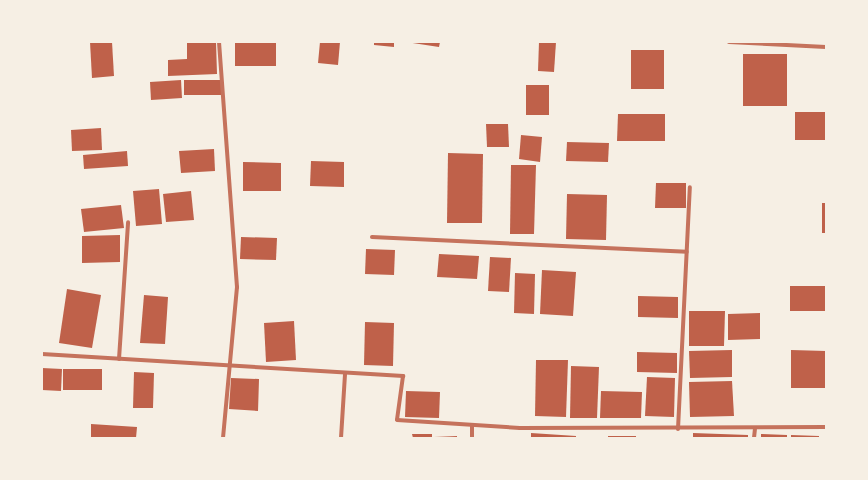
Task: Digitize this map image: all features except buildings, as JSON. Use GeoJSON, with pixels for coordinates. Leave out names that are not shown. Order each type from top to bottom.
{"type":"FeatureCollection","features":[{"type":"Feature","properties":{"kind":"street"},"geometry":{"type":"LineString","coordinates":[[219,42],[237,287],[223,438]]}},
{"type":"Feature","properties":{"kind":"street"},"geometry":{"type":"LineString","coordinates":[[729,42],[826,47]]}},
{"type":"Feature","properties":{"kind":"street"},"geometry":{"type":"LineString","coordinates":[[678,429],[690,187]]}},
{"type":"Feature","properties":{"kind":"street"},"geometry":{"type":"LineString","coordinates":[[119,359],[128,222]]}},
{"type":"Feature","properties":{"kind":"street"},"geometry":{"type":"LineString","coordinates":[[372,237],[687,252]]}},
{"type":"Feature","properties":{"kind":"street"},"geometry":{"type":"LineString","coordinates":[[42,354],[229,368],[403,376],[397,420],[472,425],[678,429],[826,427]]}},
{"type":"Feature","properties":{"kind":"street"},"geometry":{"type":"LineString","coordinates":[[341,438],[345,374]]}},
{"type":"Feature","properties":{"kind":"street"},"geometry":{"type":"LineString","coordinates":[[472,425],[472,438]]}},
{"type":"Feature","properties":{"kind":"street"},"geometry":{"type":"LineString","coordinates":[[754,438],[755,429]]}}]}
